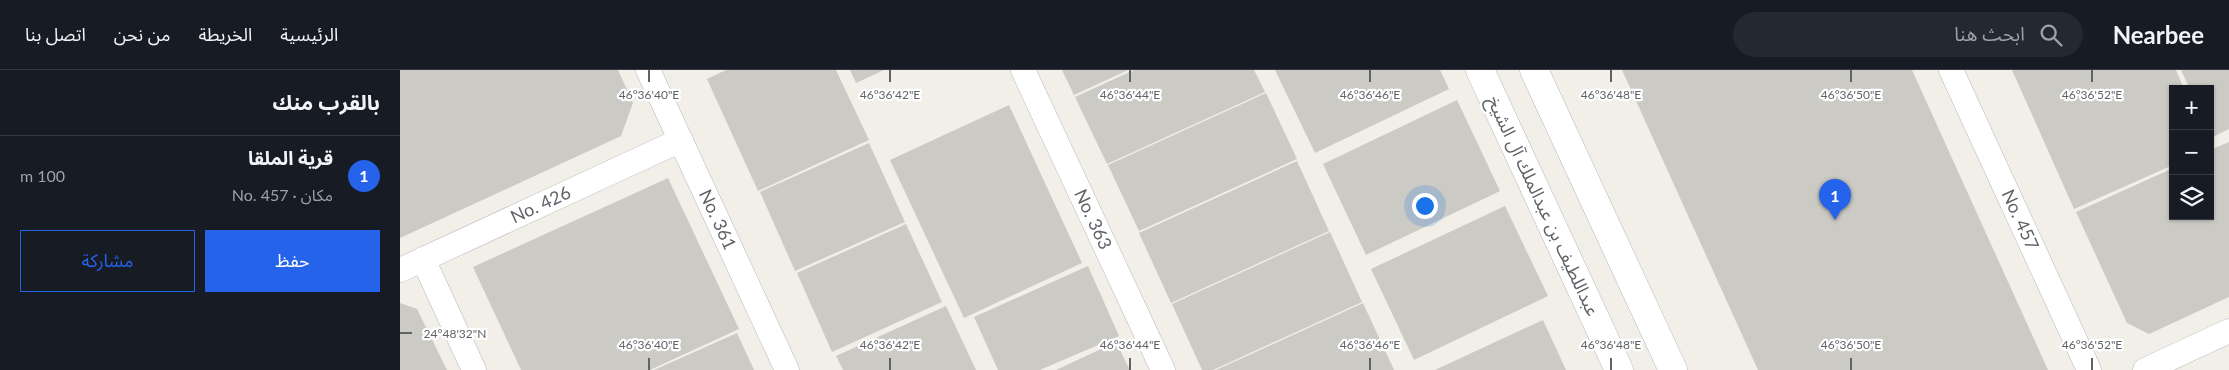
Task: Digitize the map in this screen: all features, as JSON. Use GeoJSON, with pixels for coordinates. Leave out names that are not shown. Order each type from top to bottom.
{"type":"FeatureCollection","features":[{"type":"Feature","properties":{"kind":"street","name":"No. 361"},"geometry":{"type":"LineString","coordinates":[[648,70],[787,370]]}},
{"type":"Feature","properties":{"kind":"street","name":"No. 363"},"geometry":{"type":"LineString","coordinates":[[1023,70],[1163,370]]}},
{"type":"Feature","properties":{"kind":"street","name":"عبداللطيف بن عبدالملك آل الشيخ"},"geometry":{"type":"LineString","coordinates":[[1480,70],[1619,370]]}},
{"type":"Feature","properties":{"kind":"street"},"geometry":{"type":"LineString","coordinates":[[1534,70],[1673,370]]}},
{"type":"Feature","properties":{"kind":"street","name":"No. 457"},"geometry":{"type":"LineString","coordinates":[[1951,70],[2088,370]]}},
{"type":"Feature","properties":{"kind":"street","name":"No. 426"},"geometry":{"type":"LineString","coordinates":[[400,270],[681,140]]}},
{"type":"Feature","properties":{"kind":"street"},"geometry":{"type":"LineString","coordinates":[[423,259],[474,370]]}},
{"type":"Feature","properties":{"kind":"street"},"geometry":{"type":"LineString","coordinates":[[2145,370],[2229,331]]}},
{"type":"Feature","properties":{"kind":"building"},"geometry":{"type":"Polygon","coordinates":[[[400,70],[618,70],[633,103],[621,136],[400,238],[400,70]]]}},
{"type":"Feature","properties":{"kind":"building"},"geometry":{"type":"Polygon","coordinates":[[[726,70],[836,70],[869,140],[758,191],[707,79],[726,70]]]}},
{"type":"Feature","properties":{"kind":"building"},"geometry":{"type":"Polygon","coordinates":[[[850,70],[884,70],[856,83],[850,70]]]}},
{"type":"Feature","properties":{"kind":"building"},"geometry":{"type":"Polygon","coordinates":[[[1062,70],[1128,70],[1074,95],[1062,70]]]}},
{"type":"Feature","properties":{"kind":"building"},"geometry":{"type":"Polygon","coordinates":[[[1134,70],[1254,70],[1265,92],[1107,164],[1075,97],[1134,70]]]}},
{"type":"Feature","properties":{"kind":"building"},"geometry":{"type":"Polygon","coordinates":[[[1275,70],[1440,70],[1449,89],[1315,153],[1275,70]]]}},
{"type":"Feature","properties":{"kind":"building"},"geometry":{"type":"Polygon","coordinates":[[[1622,70],[1912,70],[2048,370],[1758,370],[1622,70]]]}},
{"type":"Feature","properties":{"kind":"building"},"geometry":{"type":"Polygon","coordinates":[[[2012,70],[2176,70],[2182,85],[2169,85],[2169,167],[2074,209],[2012,70]]]}},
{"type":"Feature","properties":{"kind":"building"},"geometry":{"type":"Polygon","coordinates":[[[2181,70],[2229,70],[2229,129],[2214,136],[2214,85],[2188,85],[2181,70]]]}},
{"type":"Feature","properties":{"kind":"building"},"geometry":{"type":"Polygon","coordinates":[[[1266,93],[1297,159],[1139,231],[1108,165],[1266,93]]]}},
{"type":"Feature","properties":{"kind":"building"},"geometry":{"type":"Polygon","coordinates":[[[1457,100],[1500,191],[1366,255],[1323,164],[1457,100]]]}},
{"type":"Feature","properties":{"kind":"building"},"geometry":{"type":"Polygon","coordinates":[[[1009,105],[1082,263],[964,318],[890,160],[1009,105]]]}},
{"type":"Feature","properties":{"kind":"building"},"geometry":{"type":"Polygon","coordinates":[[[2229,142],[2229,297],[2149,334],[2127,323],[2076,212],[2169,170],[2169,220],[2214,220],[2214,148],[2229,142]]]}},
{"type":"Feature","properties":{"kind":"building"},"geometry":{"type":"Polygon","coordinates":[[[869,143],[905,222],[795,271],[760,192],[869,143]]]}},
{"type":"Feature","properties":{"kind":"building"},"geometry":{"type":"Polygon","coordinates":[[[1297,161],[1329,231],[1171,303],[1139,233],[1297,161]]]}},
{"type":"Feature","properties":{"kind":"building"},"geometry":{"type":"Polygon","coordinates":[[[668,178],[739,329],[650,370],[521,370],[473,267],[668,178]]]}},
{"type":"Feature","properties":{"kind":"building"},"geometry":{"type":"Polygon","coordinates":[[[1505,206],[1548,296],[1414,360],[1371,269],[1505,206]]]}},
{"type":"Feature","properties":{"kind":"building"},"geometry":{"type":"Polygon","coordinates":[[[906,224],[942,302],[832,352],[797,273],[906,224]]]}},
{"type":"Feature","properties":{"kind":"building"},"geometry":{"type":"Polygon","coordinates":[[[1330,232],[1362,302],[1213,370],[1202,370],[1172,304],[1330,232]]]}},
{"type":"Feature","properties":{"kind":"building"},"geometry":{"type":"Polygon","coordinates":[[[1088,266],[1119,336],[1040,370],[998,370],[974,317],[1088,266]]]}},
{"type":"Feature","properties":{"kind":"building"},"geometry":{"type":"Polygon","coordinates":[[[400,303],[417,309],[447,370],[400,370],[400,303]]]}},
{"type":"Feature","properties":{"kind":"building"},"geometry":{"type":"Polygon","coordinates":[[[1363,303],[1394,370],[1216,370],[1363,303]]]}},
{"type":"Feature","properties":{"kind":"building"},"geometry":{"type":"Polygon","coordinates":[[[946,306],[976,370],[843,370],[836,356],[946,306]]]}},
{"type":"Feature","properties":{"kind":"building"},"geometry":{"type":"Polygon","coordinates":[[[1543,320],[1566,370],[1435,370],[1543,320]]]}},
{"type":"Feature","properties":{"kind":"building"},"geometry":{"type":"Polygon","coordinates":[[[737,333],[754,370],[654,370],[737,333]]]}},
{"type":"Feature","properties":{"kind":"building"},"geometry":{"type":"Polygon","coordinates":[[[1116,342],[1130,370],[1056,370],[1116,342]]]}},
{"type":"Feature","properties":{"kind":"place","name":"قرية الملقا"},"geometry":{"type":"Point","coordinates":[1835,220]}}]}
